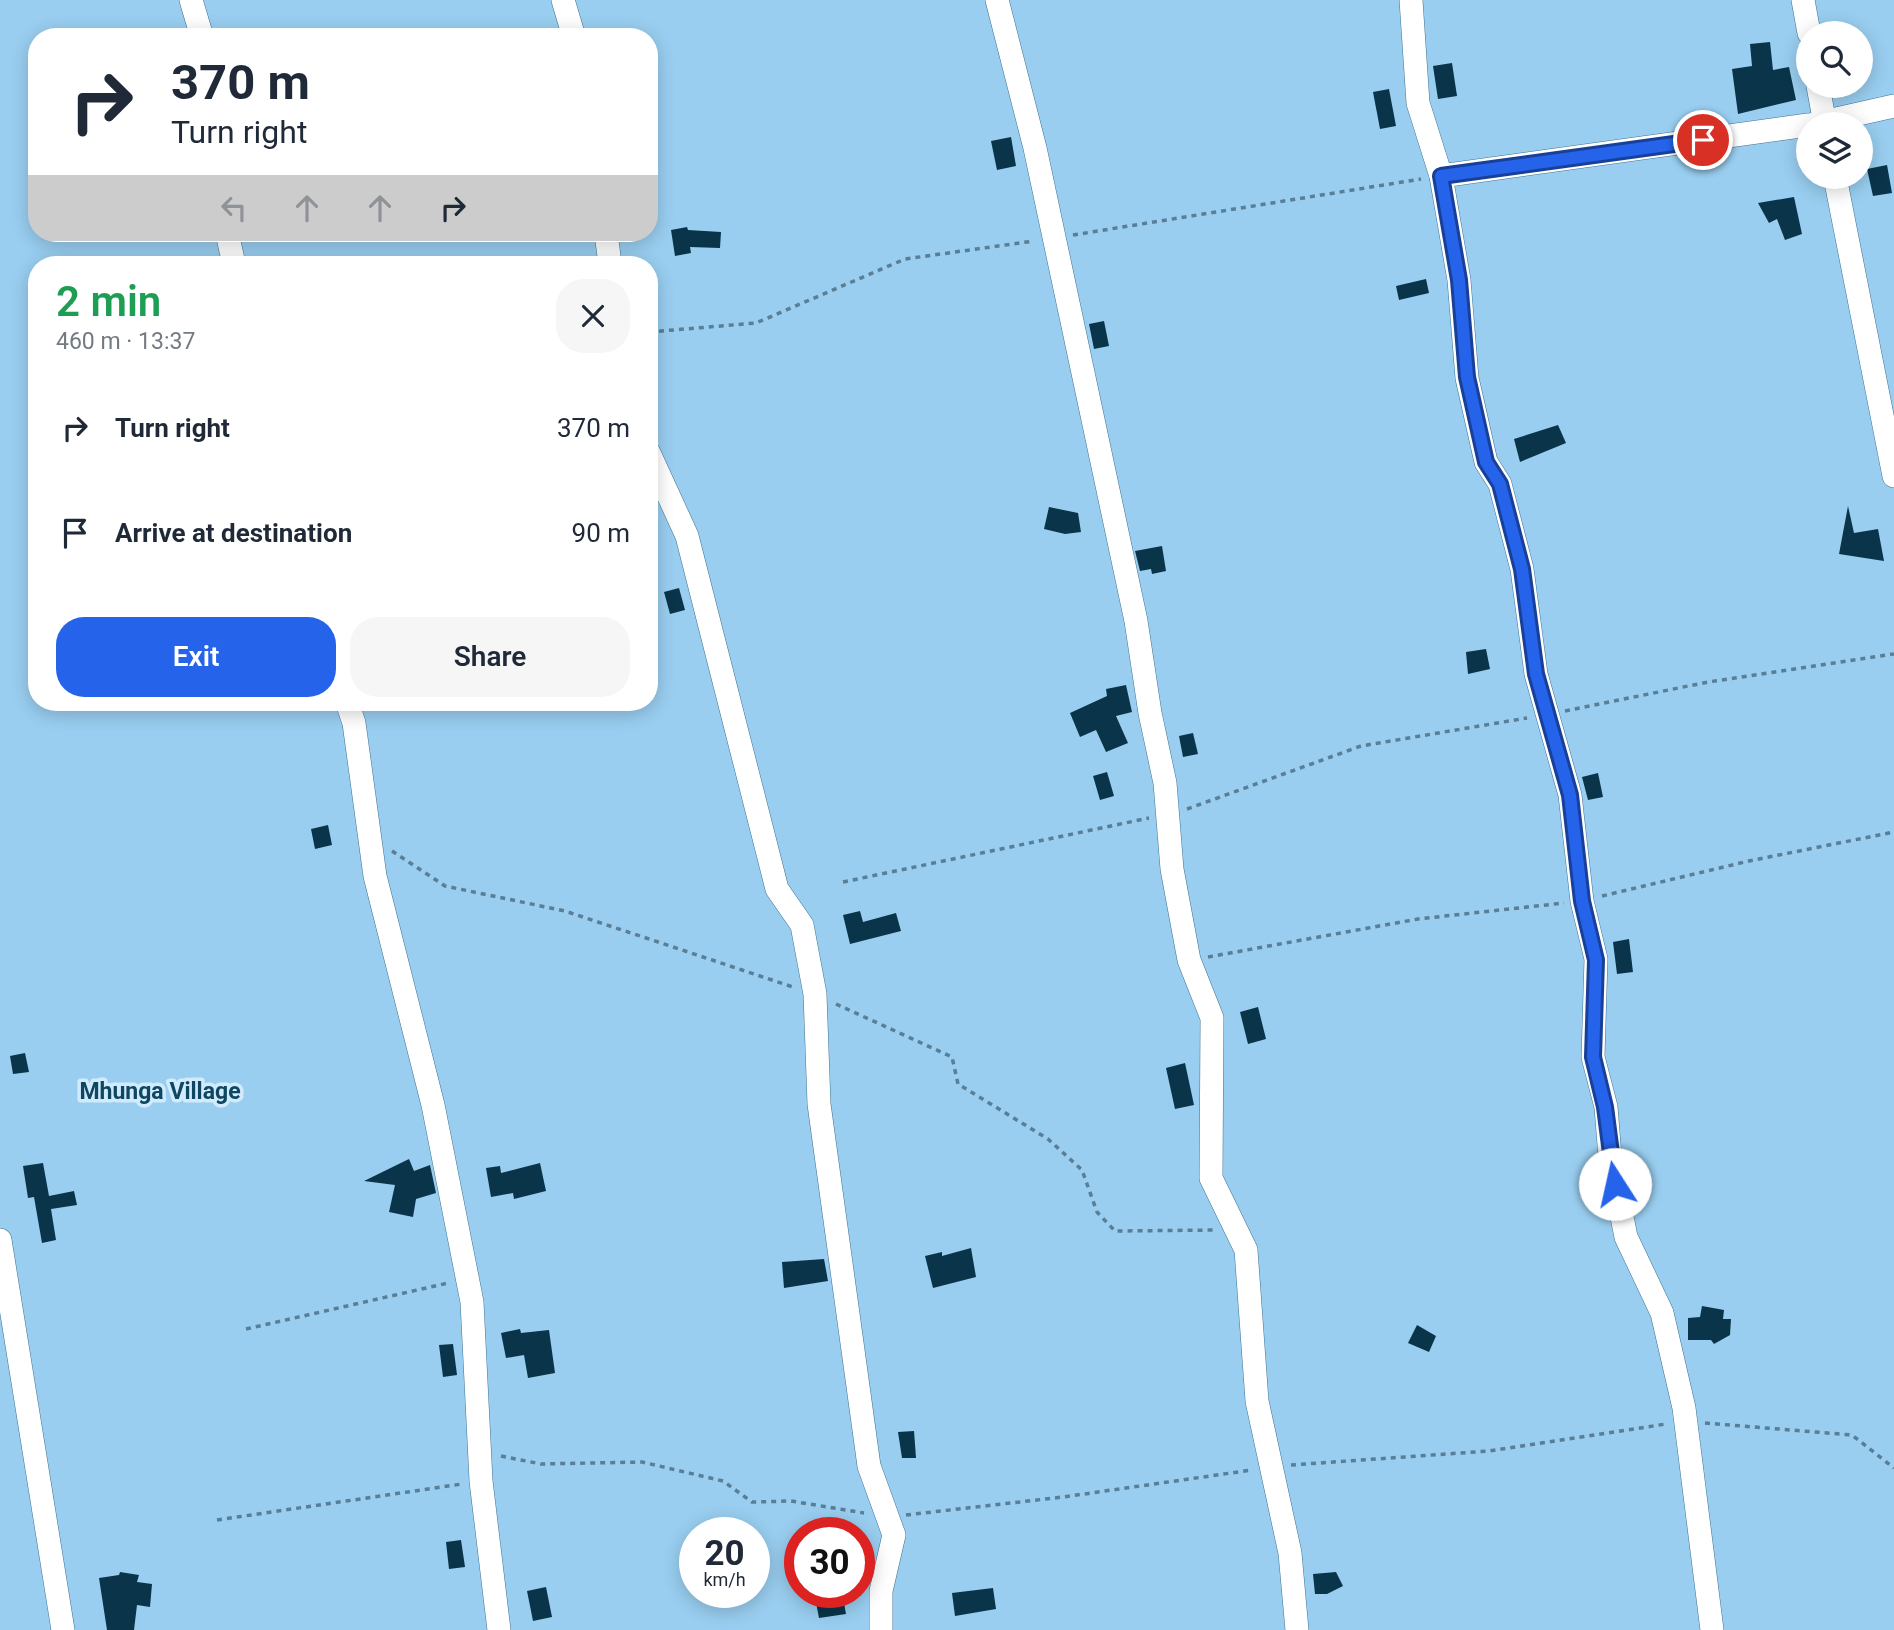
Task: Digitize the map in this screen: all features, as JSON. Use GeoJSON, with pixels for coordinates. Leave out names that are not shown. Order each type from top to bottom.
{"type":"FeatureCollection","features":[{"type":"Feature","properties":{"kind":"street"},"geometry":{"type":"LineString","coordinates":[[191,0],[199,28]]}},
{"type":"Feature","properties":{"kind":"street"},"geometry":{"type":"LineString","coordinates":[[563,0],[571,28]]}},
{"type":"Feature","properties":{"kind":"street"},"geometry":{"type":"LineString","coordinates":[[997,0],[1035,148],[1136,621],[1169,815],[1172,869],[1189,960],[1212,1018],[1211,1178],[1246,1250],[1257,1401],[1290,1553],[1297,1630]]}},
{"type":"Feature","properties":{"kind":"street"},"geometry":{"type":"LineString","coordinates":[[1411,0],[1418,103],[1441,176],[1459,280],[1467,377],[1486,462],[1500,484],[1522,569],[1536,674],[1570,795],[1582,901],[1596,960],[1593,1057],[1605,1107],[1612,1171],[1626,1237],[1662,1313],[1686,1421],[1712,1630]]}},
{"type":"Feature","properties":{"kind":"street"},"geometry":{"type":"LineString","coordinates":[[1803,0],[1806,21]]}},
{"type":"Feature","properties":{"kind":"street"},"geometry":{"type":"LineString","coordinates":[[1869,112],[1894,106]]}},
{"type":"Feature","properties":{"kind":"street"},"geometry":{"type":"LineString","coordinates":[[1441,176],[1796,127]]}},
{"type":"Feature","properties":{"kind":"street"},"geometry":{"type":"LineString","coordinates":[[1837,189],[1894,476]]}},
{"type":"Feature","properties":{"kind":"street"},"geometry":{"type":"LineString","coordinates":[[658,473],[687,536],[777,889],[802,925],[815,994],[819,1104],[869,1466],[894,1535],[881,1591],[881,1630]]}},
{"type":"Feature","properties":{"kind":"street"},"geometry":{"type":"LineString","coordinates":[[350,711],[354,723],[375,876],[433,1105],[472,1302],[481,1481],[499,1630]]}},
{"type":"Feature","properties":{"kind":"street"},"geometry":{"type":"LineString","coordinates":[[0,1240],[63,1630]]}},
{"type":"Feature","properties":{"kind":"path"},"geometry":{"type":"LineString","coordinates":[[843,882],[1012,849],[1096,827],[1169,815],[1361,747],[1549,714],[1708,682],[1894,654]]}},
{"type":"Feature","properties":{"kind":"path"},"geometry":{"type":"LineString","coordinates":[[1189,960],[1418,919],[1582,901],[1749,861],[1894,832]]}},
{"type":"Feature","properties":{"kind":"path"},"geometry":{"type":"LineString","coordinates":[[246,1329],[467,1278]]}},
{"type":"Feature","properties":{"kind":"path"},"geometry":{"type":"LineString","coordinates":[[480,1452],[541,1464],[642,1462],[723,1481],[752,1502],[791,1501],[888,1517],[1063,1497],[1272,1467],[1489,1451],[1686,1421],[1852,1435],[1894,1468]]}},
{"type":"Feature","properties":{"kind":"path"},"geometry":{"type":"LineString","coordinates":[[217,1520],[481,1481]]}},
{"type":"Feature","properties":{"kind":"building"},"geometry":{"type":"Polygon","coordinates":[[[1770,42],[1773,70],[1789,67],[1796,100],[1738,114],[1732,69],[1752,66],[1750,44],[1770,42]]]}},
{"type":"Feature","properties":{"kind":"building"},"geometry":{"type":"Polygon","coordinates":[[[1452,63],[1457,96],[1438,99],[1433,66],[1452,63]]]}},
{"type":"Feature","properties":{"kind":"building"},"geometry":{"type":"Polygon","coordinates":[[[1389,89],[1396,126],[1380,129],[1373,92],[1389,89]]]}},
{"type":"Feature","properties":{"kind":"building"},"geometry":{"type":"Polygon","coordinates":[[[1011,137],[1016,166],[997,170],[991,141],[1011,137]]]}},
{"type":"Feature","properties":{"kind":"building"},"geometry":{"type":"Polygon","coordinates":[[[1887,165],[1892,193],[1873,196],[1873,168],[1887,165]]]}},
{"type":"Feature","properties":{"kind":"building"},"geometry":{"type":"Polygon","coordinates":[[[1794,197],[1802,234],[1785,240],[1777,219],[1769,223],[1758,203],[1794,197]]]}},
{"type":"Feature","properties":{"kind":"building"},"geometry":{"type":"Polygon","coordinates":[[[687,227],[688,230],[721,232],[720,248],[690,247],[691,253],[675,256],[671,230],[687,227]]]}},
{"type":"Feature","properties":{"kind":"building"},"geometry":{"type":"Polygon","coordinates":[[[1426,279],[1429,293],[1399,300],[1396,286],[1426,279]]]}},
{"type":"Feature","properties":{"kind":"building"},"geometry":{"type":"Polygon","coordinates":[[[1104,321],[1109,346],[1094,349],[1089,324],[1104,321]]]}},
{"type":"Feature","properties":{"kind":"building"},"geometry":{"type":"Polygon","coordinates":[[[1558,425],[1566,443],[1520,462],[1514,439],[1558,425]]]}},
{"type":"Feature","properties":{"kind":"building"},"geometry":{"type":"Polygon","coordinates":[[[1848,506],[1854,533],[1878,529],[1884,561],[1839,554],[1848,506]]]}},
{"type":"Feature","properties":{"kind":"building"},"geometry":{"type":"Polygon","coordinates":[[[1049,507],[1078,513],[1081,532],[1065,534],[1044,529],[1049,507]]]}},
{"type":"Feature","properties":{"kind":"building"},"geometry":{"type":"Polygon","coordinates":[[[1162,546],[1166,571],[1152,574],[1151,569],[1140,571],[1135,551],[1162,546]]]}},
{"type":"Feature","properties":{"kind":"building"},"geometry":{"type":"Polygon","coordinates":[[[679,588],[685,610],[670,614],[664,592],[679,588]]]}},
{"type":"Feature","properties":{"kind":"building"},"geometry":{"type":"Polygon","coordinates":[[[1486,649],[1490,669],[1468,674],[1466,652],[1486,649]]]}},
{"type":"Feature","properties":{"kind":"building"},"geometry":{"type":"Polygon","coordinates":[[[1126,685],[1132,712],[1116,716],[1128,743],[1106,752],[1096,730],[1080,737],[1070,713],[1107,696],[1106,689],[1126,685]]]}},
{"type":"Feature","properties":{"kind":"building"},"geometry":{"type":"Polygon","coordinates":[[[1193,733],[1198,754],[1183,757],[1179,736],[1193,733]]]}},
{"type":"Feature","properties":{"kind":"building"},"geometry":{"type":"Polygon","coordinates":[[[1107,772],[1114,796],[1100,800],[1093,776],[1107,772]]]}},
{"type":"Feature","properties":{"kind":"building"},"geometry":{"type":"Polygon","coordinates":[[[1598,773],[1603,797],[1588,800],[1582,777],[1598,773]]]}},
{"type":"Feature","properties":{"kind":"building"},"geometry":{"type":"Polygon","coordinates":[[[328,825],[332,845],[315,849],[311,829],[328,825]]]}},
{"type":"Feature","properties":{"kind":"building"},"geometry":{"type":"Polygon","coordinates":[[[860,911],[863,922],[896,913],[901,931],[850,944],[843,915],[860,911]]]}},
{"type":"Feature","properties":{"kind":"building"},"geometry":{"type":"Polygon","coordinates":[[[1629,939],[1633,972],[1617,974],[1613,942],[1629,939]]]}},
{"type":"Feature","properties":{"kind":"building"},"geometry":{"type":"Polygon","coordinates":[[[1258,1007],[1266,1039],[1248,1044],[1240,1012],[1258,1007]]]}},
{"type":"Feature","properties":{"kind":"building"},"geometry":{"type":"Polygon","coordinates":[[[25,1053],[29,1072],[13,1074],[10,1056],[25,1053]]]}},
{"type":"Feature","properties":{"kind":"building"},"geometry":{"type":"Polygon","coordinates":[[[1185,1063],[1194,1105],[1175,1109],[1166,1068],[1185,1063]]]}},
{"type":"Feature","properties":{"kind":"building"},"geometry":{"type":"Polygon","coordinates":[[[409,1159],[414,1171],[430,1165],[436,1193],[416,1199],[413,1217],[389,1212],[395,1185],[364,1181],[409,1159]]]}},
{"type":"Feature","properties":{"kind":"building"},"geometry":{"type":"Polygon","coordinates":[[[43,1163],[49,1196],[74,1191],[77,1205],[51,1209],[56,1240],[42,1243],[34,1197],[28,1198],[23,1166],[43,1163]]]}},
{"type":"Feature","properties":{"kind":"building"},"geometry":{"type":"Polygon","coordinates":[[[540,1163],[546,1191],[514,1199],[513,1193],[491,1197],[486,1168],[500,1166],[501,1173],[540,1163]]]}},
{"type":"Feature","properties":{"kind":"building"},"geometry":{"type":"Polygon","coordinates":[[[1599,1174],[1604,1198],[1588,1202],[1582,1178],[1599,1174]]]}},
{"type":"Feature","properties":{"kind":"building"},"geometry":{"type":"Polygon","coordinates":[[[971,1248],[976,1277],[933,1288],[925,1256],[942,1252],[942,1256],[971,1248]]]}},
{"type":"Feature","properties":{"kind":"building"},"geometry":{"type":"Polygon","coordinates":[[[824,1259],[828,1281],[784,1288],[782,1262],[824,1259]]]}},
{"type":"Feature","properties":{"kind":"building"},"geometry":{"type":"Polygon","coordinates":[[[1702,1306],[1724,1310],[1723,1319],[1731,1319],[1730,1335],[1714,1344],[1711,1340],[1688,1340],[1688,1318],[1700,1317],[1702,1306]]]}},
{"type":"Feature","properties":{"kind":"building"},"geometry":{"type":"Polygon","coordinates":[[[1417,1325],[1436,1336],[1429,1352],[1408,1343],[1417,1325]]]}},
{"type":"Feature","properties":{"kind":"building"},"geometry":{"type":"Polygon","coordinates":[[[520,1329],[521,1333],[549,1330],[555,1373],[528,1378],[524,1355],[506,1358],[501,1333],[520,1329]]]}},
{"type":"Feature","properties":{"kind":"building"},"geometry":{"type":"Polygon","coordinates":[[[453,1344],[457,1375],[443,1377],[439,1345],[453,1344]]]}},
{"type":"Feature","properties":{"kind":"building"},"geometry":{"type":"Polygon","coordinates":[[[914,1431],[916,1458],[902,1458],[898,1432],[914,1431]]]}},
{"type":"Feature","properties":{"kind":"building"},"geometry":{"type":"Polygon","coordinates":[[[461,1540],[465,1567],[449,1569],[446,1542],[461,1540]]]}},
{"type":"Feature","properties":{"kind":"building"},"geometry":{"type":"Polygon","coordinates":[[[120,1572],[139,1575],[137,1582],[152,1584],[150,1607],[137,1605],[134,1630],[107,1630],[99,1578],[119,1575],[120,1572]]]}},
{"type":"Feature","properties":{"kind":"building"},"geometry":{"type":"Polygon","coordinates":[[[1336,1572],[1343,1586],[1327,1594],[1315,1594],[1313,1574],[1336,1572]]]}},
{"type":"Feature","properties":{"kind":"building"},"geometry":{"type":"Polygon","coordinates":[[[546,1587],[552,1617],[533,1621],[527,1591],[546,1587]]]}},
{"type":"Feature","properties":{"kind":"building"},"geometry":{"type":"Polygon","coordinates":[[[993,1588],[996,1609],[955,1616],[952,1593],[993,1588]]]}},
{"type":"Feature","properties":{"kind":"building"},"geometry":{"type":"Polygon","coordinates":[[[817,1608],[845,1608],[846,1614],[819,1618],[817,1608]]]}},
{"type":"Feature","properties":{"kind":"district","name":"Mhunga Village"},"geometry":{"type":"Point","coordinates":[160,1091]}},
{"type":"Feature","properties":{"kind":"route"},"geometry":{"type":"LineString","coordinates":[[1615,1184],[1605,1107],[1593,1057],[1596,960],[1582,901],[1570,795],[1536,674],[1522,569],[1500,484],[1486,462],[1467,377],[1459,280],[1441,176],[1703,140]]}}]}
